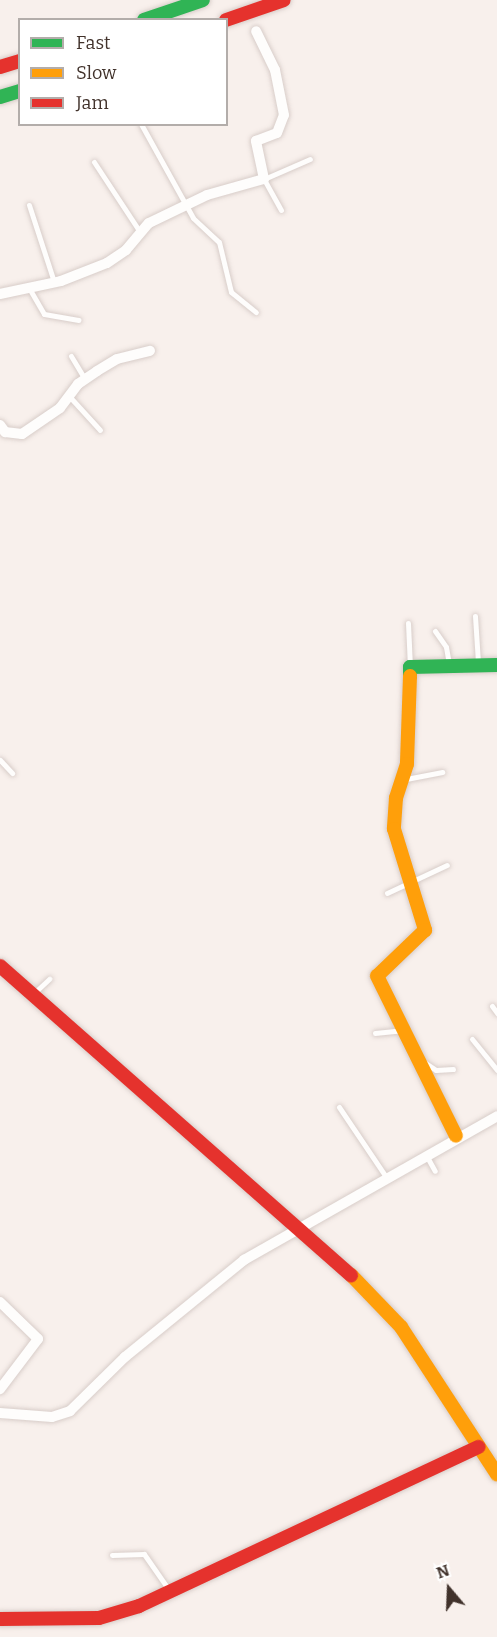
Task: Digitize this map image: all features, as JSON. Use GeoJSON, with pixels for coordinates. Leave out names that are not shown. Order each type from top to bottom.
{"type":"FeatureCollection","features":[{"type":"Feature","properties":{"kind":"street"},"geometry":{"type":"LineString","coordinates":[[150,18],[203,0]]}},
{"type":"Feature","properties":{"kind":"street"},"geometry":{"type":"LineString","coordinates":[[228,19],[284,0]]}},
{"type":"Feature","properties":{"kind":"street"},"geometry":{"type":"LineString","coordinates":[[0,294],[54,282],[118,257],[140,232],[187,206],[264,179],[256,141],[277,133],[284,115],[275,70],[256,31]]}},
{"type":"Feature","properties":{"kind":"street"},"geometry":{"type":"LineString","coordinates":[[0,68],[18,62]]}},
{"type":"Feature","properties":{"kind":"street"},"geometry":{"type":"LineString","coordinates":[[0,97],[18,92]]}},
{"type":"Feature","properties":{"kind":"street"},"geometry":{"type":"LineString","coordinates":[[0,425],[5,432],[22,434],[60,408],[68,395],[85,379],[117,359],[150,351]]}},
{"type":"Feature","properties":{"kind":"street"},"geometry":{"type":"LineString","coordinates":[[456,1136],[377,976],[424,930],[394,829],[396,798],[404,780],[410,667],[449,664],[497,665]]}},
{"type":"Feature","properties":{"kind":"street"},"geometry":{"type":"LineString","coordinates":[[0,966],[388,1311],[497,1474]]}},
{"type":"Feature","properties":{"kind":"street"},"geometry":{"type":"LineString","coordinates":[[0,1413],[52,1417],[70,1410],[125,1357],[228,1271],[426,1153],[497,1116]]}},
{"type":"Feature","properties":{"kind":"street"},"geometry":{"type":"LineString","coordinates":[[0,1302],[38,1339],[0,1389]]}},
{"type":"Feature","properties":{"kind":"street"},"geometry":{"type":"LineString","coordinates":[[0,1619],[110,1616],[479,1447]]}},
{"type":"Feature","properties":{"kind":"lane"},"geometry":{"type":"LineString","coordinates":[[142,126],[187,206],[219,242],[231,292],[256,312]]}},
{"type":"Feature","properties":{"kind":"lane"},"geometry":{"type":"LineString","coordinates":[[281,210],[264,179],[310,159]]}},
{"type":"Feature","properties":{"kind":"lane"},"geometry":{"type":"LineString","coordinates":[[94,162],[140,232]]}},
{"type":"Feature","properties":{"kind":"lane"},"geometry":{"type":"LineString","coordinates":[[29,205],[54,282]]}},
{"type":"Feature","properties":{"kind":"lane"},"geometry":{"type":"LineString","coordinates":[[29,288],[44,314],[78,320]]}},
{"type":"Feature","properties":{"kind":"lane"},"geometry":{"type":"LineString","coordinates":[[71,356],[85,379]]}},
{"type":"Feature","properties":{"kind":"lane"},"geometry":{"type":"LineString","coordinates":[[68,395],[100,430]]}},
{"type":"Feature","properties":{"kind":"lane"},"geometry":{"type":"LineString","coordinates":[[475,616],[478,665]]}},
{"type":"Feature","properties":{"kind":"lane"},"geometry":{"type":"LineString","coordinates":[[408,623],[410,667]]}},
{"type":"Feature","properties":{"kind":"lane"},"geometry":{"type":"LineString","coordinates":[[435,631],[446,647],[449,664]]}},
{"type":"Feature","properties":{"kind":"lane"},"geometry":{"type":"LineString","coordinates":[[0,760],[12,773]]}},
{"type":"Feature","properties":{"kind":"lane"},"geometry":{"type":"LineString","coordinates":[[404,780],[442,772]]}},
{"type":"Feature","properties":{"kind":"lane"},"geometry":{"type":"LineString","coordinates":[[387,893],[447,865]]}},
{"type":"Feature","properties":{"kind":"lane"},"geometry":{"type":"LineString","coordinates":[[33,994],[49,979]]}},
{"type":"Feature","properties":{"kind":"lane"},"geometry":{"type":"LineString","coordinates":[[492,1006],[497,1012]]}},
{"type":"Feature","properties":{"kind":"lane"},"geometry":{"type":"LineString","coordinates":[[375,1033],[404,1029]]}},
{"type":"Feature","properties":{"kind":"lane"},"geometry":{"type":"LineString","coordinates":[[472,1039],[497,1070]]}},
{"type":"Feature","properties":{"kind":"lane"},"geometry":{"type":"LineString","coordinates":[[420,1060],[436,1070],[453,1069]]}},
{"type":"Feature","properties":{"kind":"lane"},"geometry":{"type":"LineString","coordinates":[[339,1107],[386,1177]]}},
{"type":"Feature","properties":{"kind":"lane"},"geometry":{"type":"LineString","coordinates":[[426,1153],[435,1171]]}},
{"type":"Feature","properties":{"kind":"lane"},"geometry":{"type":"LineString","coordinates":[[112,1555],[144,1554],[169,1590]]}},
{"type":"Feature","properties":{"kind":"traffic: fast"},"geometry":{"type":"LineString","coordinates":[[150,18],[203,0]]}},
{"type":"Feature","properties":{"kind":"traffic: fast"},"geometry":{"type":"LineString","coordinates":[[0,97],[18,92]]}},
{"type":"Feature","properties":{"kind":"traffic: fast"},"geometry":{"type":"LineString","coordinates":[[410,676],[410,667],[497,665]]}},
{"type":"Feature","properties":{"kind":"traffic: slow"},"geometry":{"type":"LineString","coordinates":[[410,676],[407,764],[396,798],[394,829],[425,930],[377,976],[456,1136]]}},
{"type":"Feature","properties":{"kind":"traffic: slow"},"geometry":{"type":"LineString","coordinates":[[351,1275],[401,1327],[497,1474]]}},
{"type":"Feature","properties":{"kind":"traffic: jam"},"geometry":{"type":"LineString","coordinates":[[228,19],[284,0]]}},
{"type":"Feature","properties":{"kind":"traffic: jam"},"geometry":{"type":"LineString","coordinates":[[0,67],[18,62]]}},
{"type":"Feature","properties":{"kind":"traffic: jam"},"geometry":{"type":"LineString","coordinates":[[0,966],[351,1275]]}},
{"type":"Feature","properties":{"kind":"traffic: jam"},"geometry":{"type":"LineString","coordinates":[[0,1619],[99,1618],[139,1606],[479,1447]]}}]}
